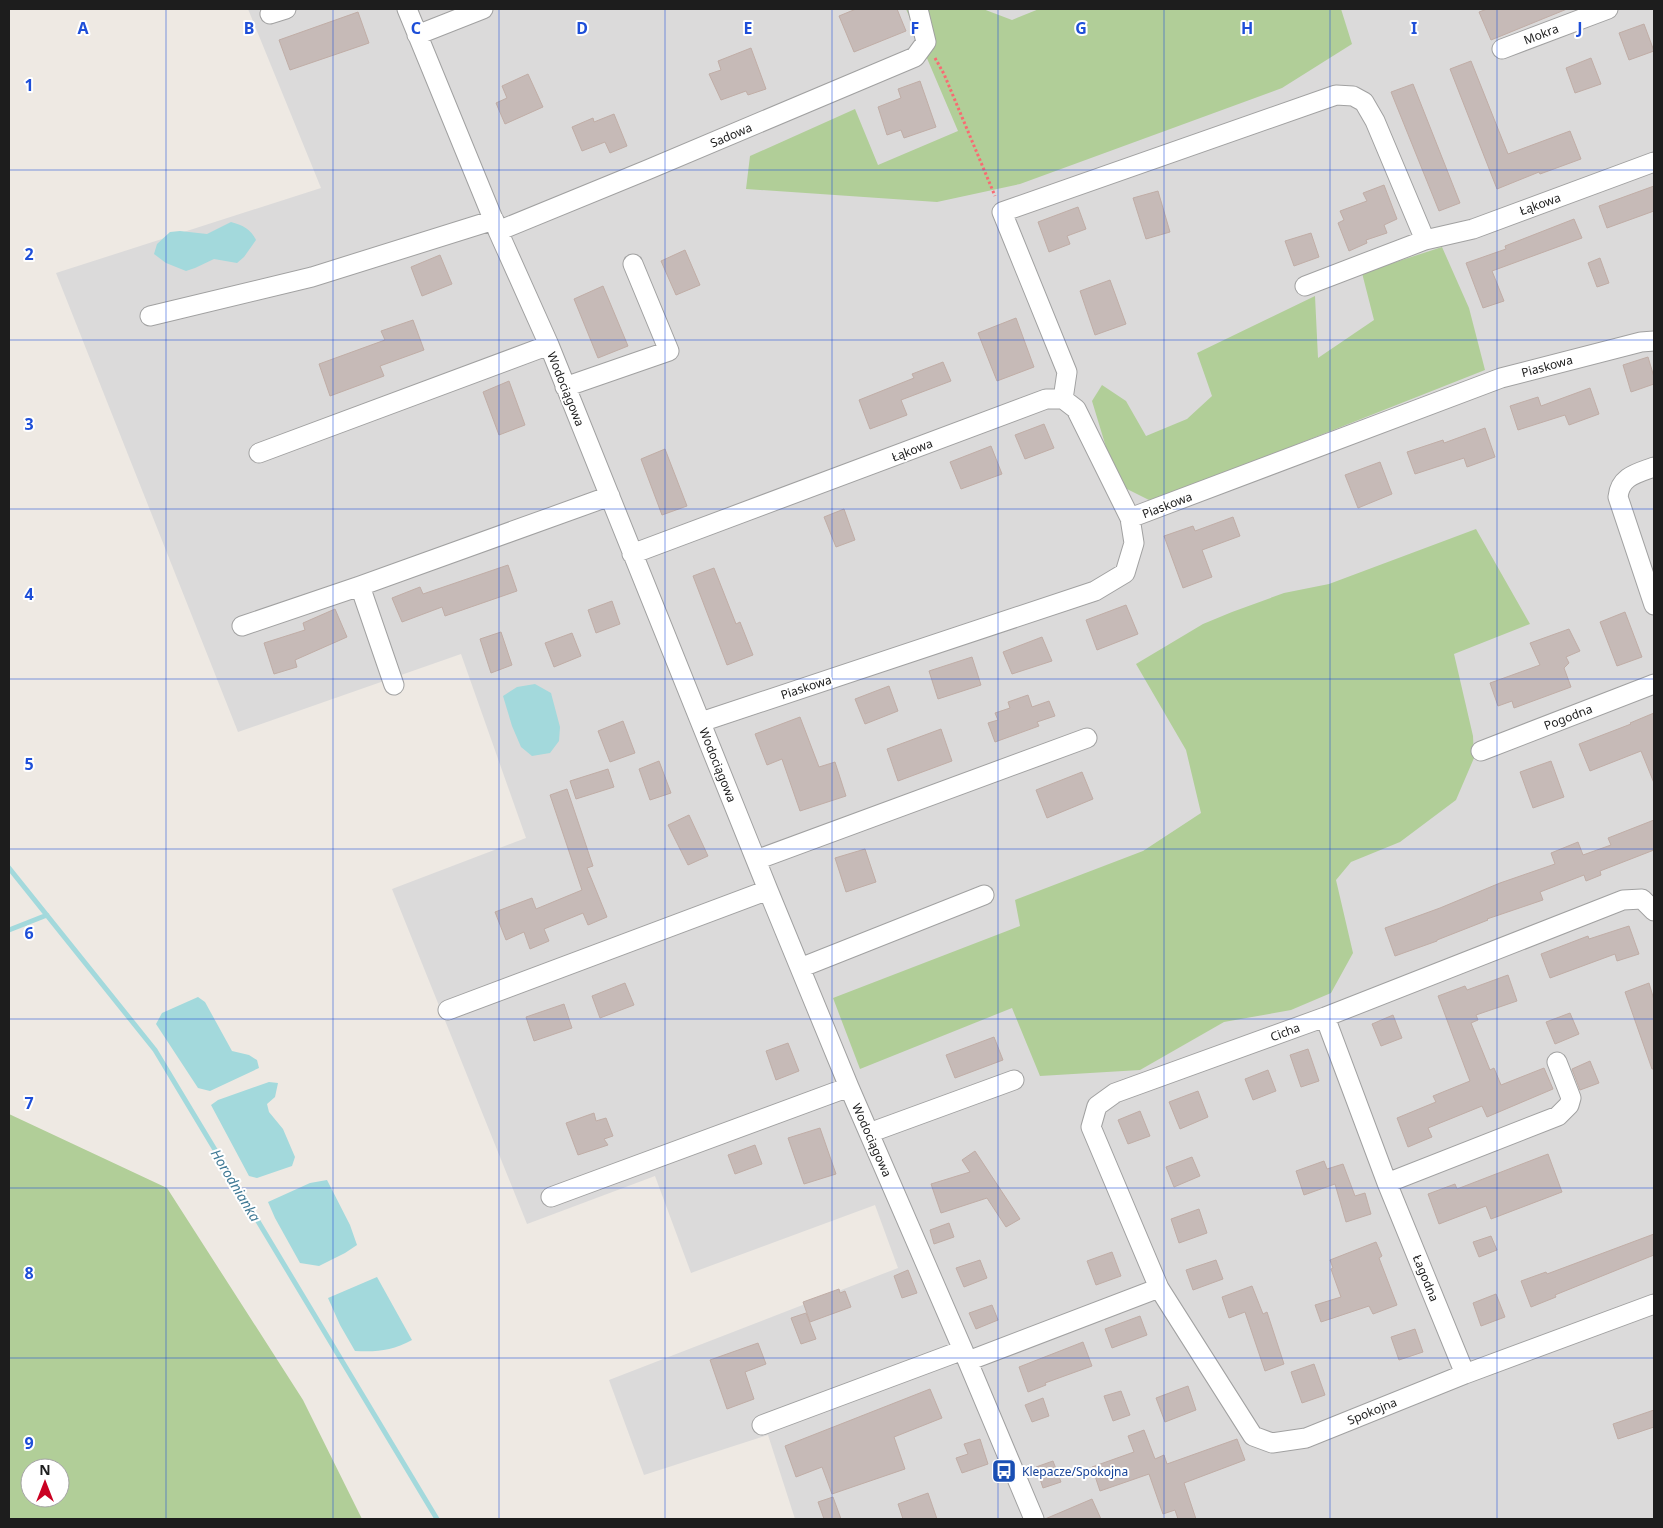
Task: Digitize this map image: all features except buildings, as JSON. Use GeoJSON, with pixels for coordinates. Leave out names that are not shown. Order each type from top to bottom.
{"type":"FeatureCollection","features":[{"type":"Feature","properties":{"kind":"street","name":"Wodociągowa"},"geometry":{"type":"LineString","coordinates":[[407,9],[496,225],[549,345],[849,1087],[1034,1519]]}},
{"type":"Feature","properties":{"kind":"street"},"geometry":{"type":"LineString","coordinates":[[417,35],[483,9]]}},
{"type":"Feature","properties":{"kind":"street"},"geometry":{"type":"LineString","coordinates":[[918,9],[926,42]]}},
{"type":"Feature","properties":{"kind":"street","name":"Mokra"},"geometry":{"type":"LineString","coordinates":[[1502,50],[1608,9]]}},
{"type":"Feature","properties":{"kind":"street","name":"Sadowa"},"geometry":{"type":"LineString","coordinates":[[150,316],[312,277],[496,225],[647,170],[914,57],[926,42]]}},
{"type":"Feature","properties":{"kind":"street"},"geometry":{"type":"LineString","coordinates":[[1130,518],[1076,409],[1063,399],[1068,372],[1002,212],[1336,95],[1353,96],[1364,102],[1375,121],[1425,240]]}},
{"type":"Feature","properties":{"kind":"street","name":"Łąkowa"},"geometry":{"type":"LineString","coordinates":[[1305,286],[1425,240],[1473,230],[1654,162]]}},
{"type":"Feature","properties":{"kind":"street"},"geometry":{"type":"LineString","coordinates":[[565,387],[669,351],[633,264]]}},
{"type":"Feature","properties":{"kind":"street","name":"Piaskowa"},"geometry":{"type":"LineString","coordinates":[[701,722],[1095,591],[1125,573],[1134,543],[1130,518],[1500,378],[1654,340]]}},
{"type":"Feature","properties":{"kind":"street"},"geometry":{"type":"LineString","coordinates":[[259,453],[549,345]]}},
{"type":"Feature","properties":{"kind":"street","name":"Łąkowa"},"geometry":{"type":"LineString","coordinates":[[632,554],[1046,399],[1063,399]]}},
{"type":"Feature","properties":{"kind":"street"},"geometry":{"type":"LineString","coordinates":[[1654,467],[1626,479],[1619,490],[1618,497],[1654,605]]}},
{"type":"Feature","properties":{"kind":"street"},"geometry":{"type":"LineString","coordinates":[[242,626],[360,586],[610,496]]}},
{"type":"Feature","properties":{"kind":"street"},"geometry":{"type":"LineString","coordinates":[[360,586],[394,685]]}},
{"type":"Feature","properties":{"kind":"street","name":"Pogodna"},"geometry":{"type":"LineString","coordinates":[[1481,751],[1654,684]]}},
{"type":"Feature","properties":{"kind":"street"},"geometry":{"type":"LineString","coordinates":[[756,860],[1087,738]]}},
{"type":"Feature","properties":{"kind":"street"},"geometry":{"type":"LineString","coordinates":[[448,1010],[768,890]]}},
{"type":"Feature","properties":{"kind":"street"},"geometry":{"type":"LineString","coordinates":[[800,968],[984,895]]}},
{"type":"Feature","properties":{"kind":"street","name":"Cicha"},"geometry":{"type":"LineString","coordinates":[[1159,1288],[1091,1126],[1097,1106],[1115,1093],[1325,1017],[1624,900],[1642,899],[1654,911]]}},
{"type":"Feature","properties":{"kind":"street","name":"Łagodna"},"geometry":{"type":"LineString","coordinates":[[1325,1017],[1387,1182],[1465,1374]]}},
{"type":"Feature","properties":{"kind":"street"},"geometry":{"type":"LineString","coordinates":[[1387,1182],[1558,1116],[1569,1105],[1571,1098],[1557,1062]]}},
{"type":"Feature","properties":{"kind":"street"},"geometry":{"type":"LineString","coordinates":[[869,1133],[1014,1080]]}},
{"type":"Feature","properties":{"kind":"street"},"geometry":{"type":"LineString","coordinates":[[551,1197],[849,1087]]}},
{"type":"Feature","properties":{"kind":"street"},"geometry":{"type":"LineString","coordinates":[[762,1425],[1159,1288]]}},
{"type":"Feature","properties":{"kind":"street","name":"Spokojna"},"geometry":{"type":"LineString","coordinates":[[1159,1288],[1253,1436],[1272,1443],[1306,1438],[1465,1374],[1654,1304]]}},
{"type":"Feature","properties":{"kind":"path"},"geometry":{"type":"LineString","coordinates":[[926,42],[944,74],[1002,212]]}},
{"type":"Feature","properties":{"kind":"shaded area"},"geometry":{"type":"Polygon","coordinates":[[[248,9],[1654,9],[1654,1519],[795,1519],[768,1435],[644,1475],[609,1380],[898,1268],[875,1205],[691,1273],[655,1176],[527,1224],[392,889],[526,838],[461,654],[238,732],[56,273],[321,188],[248,9]]]}},
{"type":"Feature","properties":{"kind":"green space"},"geometry":{"type":"Polygon","coordinates":[[[906,9],[983,9],[1012,20],[1039,9],[1341,9],[1352,44],[1282,88],[1020,184],[937,202],[746,189],[750,156],[855,109],[878,165],[958,131],[906,9]]]}},
{"type":"Feature","properties":{"kind":"green space"},"geometry":{"type":"Polygon","coordinates":[[[1442,247],[1469,308],[1485,370],[1184,489],[1149,500],[1125,488],[1109,457],[1092,401],[1102,385],[1126,401],[1146,436],[1187,419],[1212,396],[1197,353],[1315,296],[1318,358],[1374,320],[1362,273],[1442,247]]]}},
{"type":"Feature","properties":{"kind":"green space"},"geometry":{"type":"Polygon","coordinates":[[[1476,529],[1530,624],[1454,654],[1473,736],[1474,758],[1456,800],[1400,842],[1351,862],[1336,880],[1353,953],[1331,993],[1291,1010],[1224,1022],[1140,1070],[1040,1076],[1012,1008],[860,1069],[833,998],[1020,926],[1015,900],[1143,851],[1201,813],[1186,750],[1136,664],[1203,624],[1232,612],[1284,593],[1329,584],[1476,529]]]}},
{"type":"Feature","properties":{"kind":"green space"},"geometry":{"type":"Polygon","coordinates":[[[9,1114],[167,1188],[303,1400],[362,1519],[9,1519],[9,1114]]]}},
{"type":"Feature","properties":{"kind":"water"},"geometry":{"type":"Polygon","coordinates":[[[231,222],[246,228],[256,240],[244,257],[237,263],[214,259],[186,271],[166,263],[154,254],[157,244],[170,232],[180,231],[207,234],[231,222]]]}},
{"type":"Feature","properties":{"kind":"water"},"geometry":{"type":"Polygon","coordinates":[[[535,684],[551,693],[560,727],[559,741],[550,753],[532,756],[521,747],[503,696],[517,687],[535,684]]]}},
{"type":"Feature","properties":{"kind":"water"},"geometry":{"type":"Polygon","coordinates":[[[198,997],[205,1002],[232,1051],[249,1055],[257,1060],[259,1068],[210,1091],[198,1088],[156,1024],[162,1013],[198,997]]]}},
{"type":"Feature","properties":{"kind":"water"},"geometry":{"type":"Polygon","coordinates":[[[269,1082],[278,1083],[275,1097],[267,1104],[269,1112],[283,1129],[295,1157],[292,1166],[257,1178],[249,1176],[211,1105],[218,1100],[269,1082]]]}},
{"type":"Feature","properties":{"kind":"water"},"geometry":{"type":"Polygon","coordinates":[[[327,1180],[350,1225],[357,1245],[319,1266],[300,1263],[268,1202],[310,1183],[327,1180]]]}},
{"type":"Feature","properties":{"kind":"water"},"geometry":{"type":"Polygon","coordinates":[[[377,1277],[412,1340],[384,1350],[355,1351],[340,1325],[328,1298],[377,1277]]]}},
{"type":"Feature","properties":{"kind":"waterway","name":"Horodnianka"},"geometry":{"type":"LineString","coordinates":[[9,868],[155,1050],[437,1519]]}},
{"type":"Feature","properties":{"kind":"waterway"},"geometry":{"type":"LineString","coordinates":[[9,930],[47,915]]}},
{"type":"Feature","properties":{"kind":"place","name":"Klepacze/Spokojna"},"geometry":{"type":"Point","coordinates":[1004,1471]}}]}
